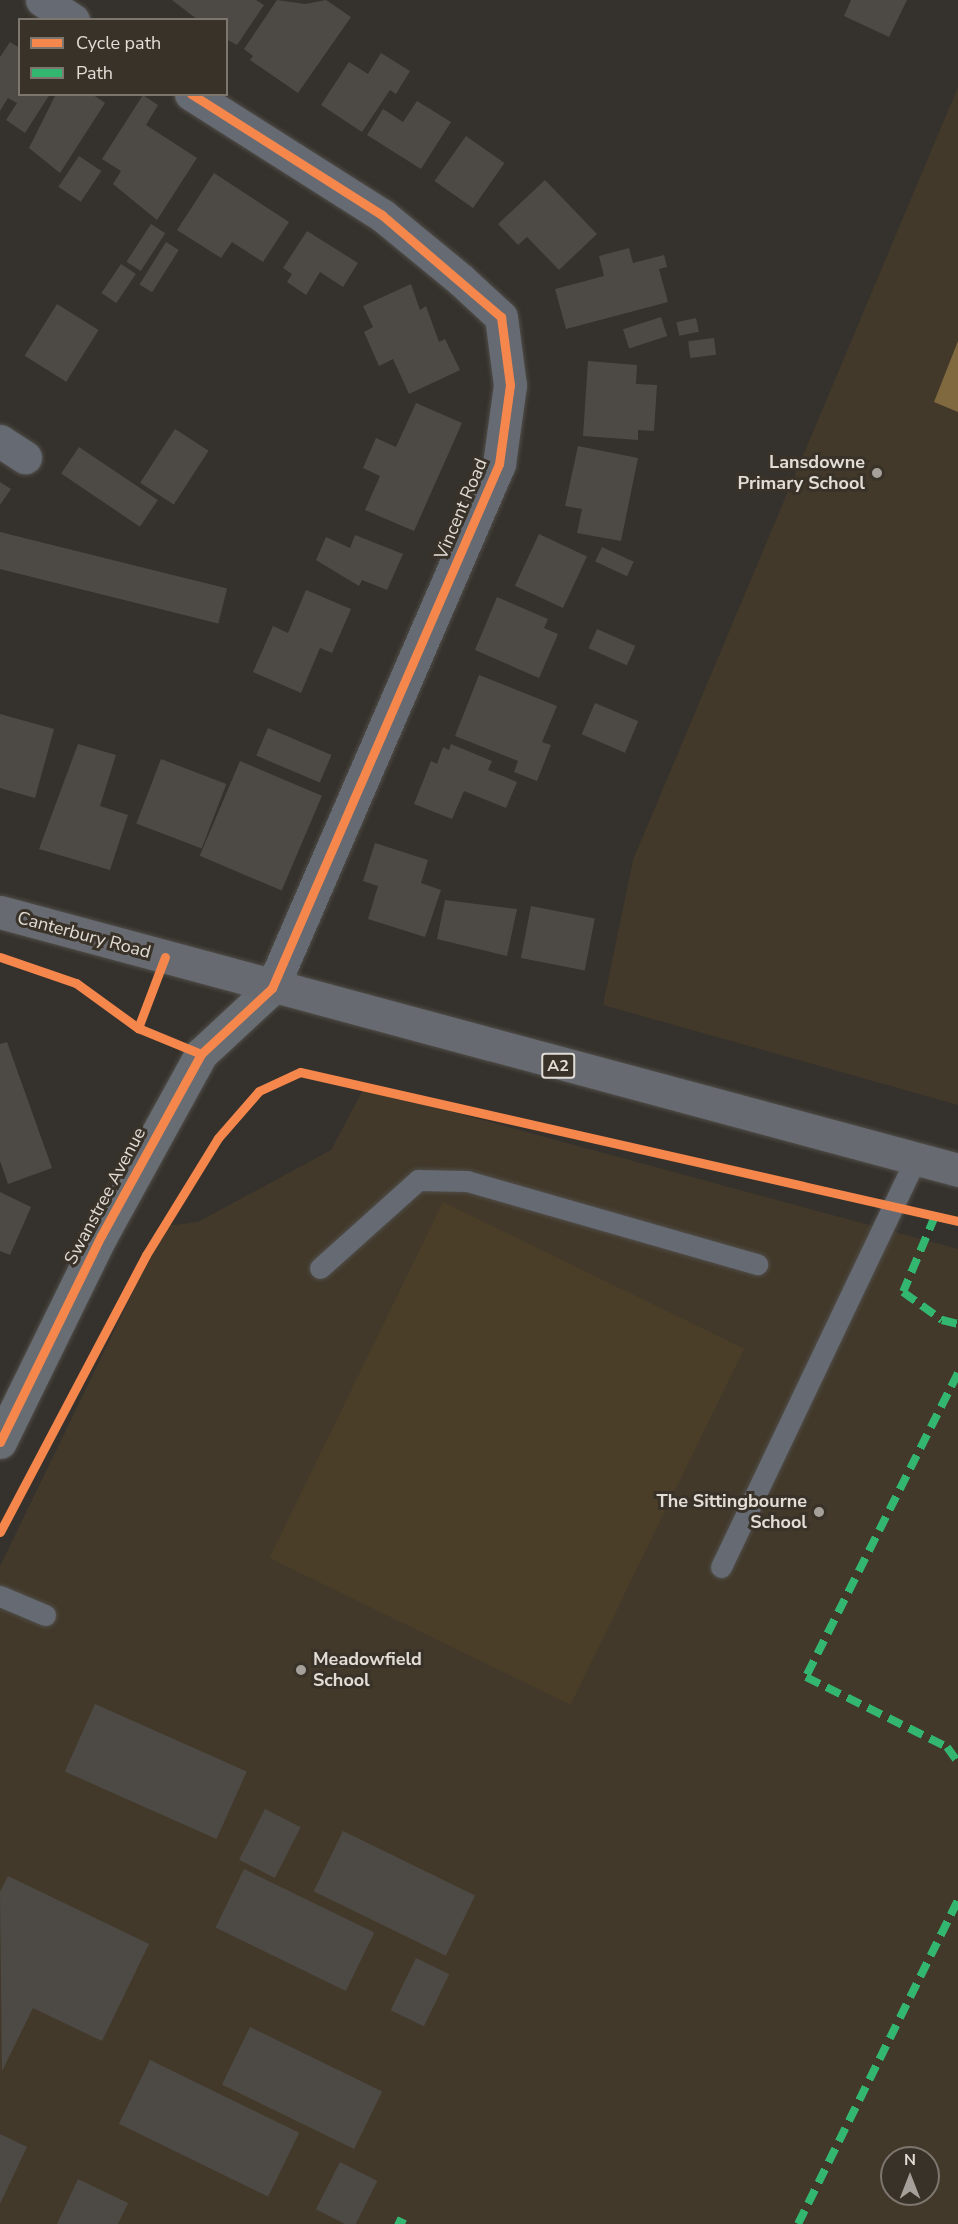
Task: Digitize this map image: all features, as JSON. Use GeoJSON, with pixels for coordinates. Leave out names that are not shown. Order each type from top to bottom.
{"type":"FeatureCollection","features":[{"type":"Feature","properties":{"kind":"main road","name":"Canterbury Road"},"geometry":{"type":"LineString","coordinates":[[0,912],[272,988]]}},
{"type":"Feature","properties":{"kind":"main road","name":"A2"},"geometry":{"type":"LineString","coordinates":[[272,988],[915,1161],[958,1170]]}},
{"type":"Feature","properties":{"kind":"street"},"geometry":{"type":"LineString","coordinates":[[42,0],[70,18]]}},
{"type":"Feature","properties":{"kind":"street","name":"Vincent Road"},"geometry":{"type":"LineString","coordinates":[[194,96],[382,215],[461,280],[501,317],[510,385],[499,464],[272,988]]}},
{"type":"Feature","properties":{"kind":"street","name":"Swanstree Avenue"},"geometry":{"type":"LineString","coordinates":[[0,1442],[101,1236],[201,1054],[272,988]]}},
{"type":"Feature","properties":{"kind":"lane"},"geometry":{"type":"LineString","coordinates":[[721,1567],[915,1161]]}},
{"type":"Feature","properties":{"kind":"lane"},"geometry":{"type":"LineString","coordinates":[[320,1268],[418,1180],[467,1180],[758,1264]]}},
{"type":"Feature","properties":{"kind":"lane"},"geometry":{"type":"LineString","coordinates":[[0,1596],[45,1615]]}},
{"type":"Feature","properties":{"kind":"shaded area","name":"Lansdowne Primary School"},"geometry":{"type":"Polygon","coordinates":[[[958,87],[958,1105],[603,1005],[633,860],[958,87]]]}},
{"type":"Feature","properties":{"kind":"shaded area"},"geometry":{"type":"Polygon","coordinates":[[[958,341],[958,412],[934,402],[958,341]]]}},
{"type":"Feature","properties":{"kind":"shaded area","name":"Meadowfield School"},"geometry":{"type":"Polygon","coordinates":[[[364,1088],[958,1249],[958,2224],[0,2224],[0,1566],[165,1226],[198,1222],[331,1150],[364,1088]]]}},
{"type":"Feature","properties":{"kind":"shaded area"},"geometry":{"type":"Polygon","coordinates":[[[443,1202],[744,1349],[571,1705],[269,1558],[443,1202]]]}},
{"type":"Feature","properties":{"kind":"building"},"geometry":{"type":"Polygon","coordinates":[[[172,0],[256,0],[264,5],[237,45],[228,40],[228,18],[195,18],[172,0]]]}},
{"type":"Feature","properties":{"kind":"building"},"geometry":{"type":"Polygon","coordinates":[[[277,0],[305,4],[326,0],[351,17],[298,93],[250,60],[253,56],[244,49],[277,0]]]}},
{"type":"Feature","properties":{"kind":"building"},"geometry":{"type":"Polygon","coordinates":[[[851,0],[907,0],[889,37],[844,16],[851,0]]]}},
{"type":"Feature","properties":{"kind":"building"},"geometry":{"type":"Polygon","coordinates":[[[10,42],[18,47],[18,96],[49,96],[25,133],[6,120],[17,103],[8,98],[0,111],[0,57],[10,42]]]}},
{"type":"Feature","properties":{"kind":"building"},"geometry":{"type":"Polygon","coordinates":[[[381,53],[410,71],[396,94],[390,90],[362,132],[321,105],[349,62],[368,74],[381,53]]]}},
{"type":"Feature","properties":{"kind":"building"},"geometry":{"type":"Polygon","coordinates":[[[55,96],[95,96],[105,103],[60,173],[29,148],[55,96]]]}},
{"type":"Feature","properties":{"kind":"building"},"geometry":{"type":"Polygon","coordinates":[[[142,96],[158,105],[146,125],[197,158],[157,220],[113,184],[121,171],[102,159],[142,96]]]}},
{"type":"Feature","properties":{"kind":"building"},"geometry":{"type":"Polygon","coordinates":[[[417,101],[451,122],[421,169],[367,135],[383,109],[403,122],[417,101]]]}},
{"type":"Feature","properties":{"kind":"building"},"geometry":{"type":"Polygon","coordinates":[[[466,136],[505,163],[473,208],[434,181],[466,136]]]}},
{"type":"Feature","properties":{"kind":"building"},"geometry":{"type":"Polygon","coordinates":[[[79,156],[101,171],[81,202],[58,187],[79,156]]]}},
{"type":"Feature","properties":{"kind":"building"},"geometry":{"type":"Polygon","coordinates":[[[214,173],[289,222],[263,262],[232,242],[221,258],[177,230],[214,173]]]}},
{"type":"Feature","properties":{"kind":"building"},"geometry":{"type":"Polygon","coordinates":[[[545,180],[597,234],[559,270],[527,237],[518,245],[498,224],[545,180]]]}},
{"type":"Feature","properties":{"kind":"building"},"geometry":{"type":"Polygon","coordinates":[[[151,224],[165,233],[141,271],[126,262],[151,224]]]}},
{"type":"Feature","properties":{"kind":"building"},"geometry":{"type":"Polygon","coordinates":[[[307,231],[358,263],[343,287],[320,272],[306,295],[287,282],[292,274],[283,268],[307,231]]]}},
{"type":"Feature","properties":{"kind":"building"},"geometry":{"type":"Polygon","coordinates":[[[166,242],[179,250],[152,292],[140,284],[166,242]]]}},
{"type":"Feature","properties":{"kind":"building"},"geometry":{"type":"Polygon","coordinates":[[[629,248],[633,263],[664,255],[667,267],[659,269],[668,302],[566,329],[555,289],[604,276],[599,256],[629,248]]]}},
{"type":"Feature","properties":{"kind":"building"},"geometry":{"type":"Polygon","coordinates":[[[121,264],[136,274],[116,303],[101,293],[121,264]]]}},
{"type":"Feature","properties":{"kind":"building"},"geometry":{"type":"Polygon","coordinates":[[[411,284],[420,310],[426,306],[439,342],[445,339],[460,370],[409,394],[393,359],[379,366],[364,332],[373,327],[363,306],[411,284]]]}},
{"type":"Feature","properties":{"kind":"building"},"geometry":{"type":"Polygon","coordinates":[[[57,304],[99,330],[66,382],[25,356],[57,304]]]}},
{"type":"Feature","properties":{"kind":"building"},"geometry":{"type":"Polygon","coordinates":[[[661,317],[667,336],[629,348],[623,329],[661,317]]]}},
{"type":"Feature","properties":{"kind":"building"},"geometry":{"type":"Polygon","coordinates":[[[696,318],[699,332],[679,336],[676,322],[696,318]]]}},
{"type":"Feature","properties":{"kind":"building"},"geometry":{"type":"Polygon","coordinates":[[[714,338],[716,355],[690,358],[688,341],[714,338]]]}},
{"type":"Feature","properties":{"kind":"building"},"geometry":{"type":"Polygon","coordinates":[[[588,361],[637,365],[636,384],[657,385],[654,431],[638,430],[638,440],[583,436],[588,361]]]}},
{"type":"Feature","properties":{"kind":"building"},"geometry":{"type":"Polygon","coordinates":[[[416,403],[462,423],[414,531],[365,510],[380,476],[363,468],[376,438],[396,447],[416,403]]]}},
{"type":"Feature","properties":{"kind":"building"},"geometry":{"type":"Polygon","coordinates":[[[175,429],[209,451],[174,504],[140,483],[175,429]]]}},
{"type":"Feature","properties":{"kind":"building"},"geometry":{"type":"Polygon","coordinates":[[[578,446],[638,458],[621,541],[577,533],[582,509],[565,506],[578,446]]]}},
{"type":"Feature","properties":{"kind":"building"},"geometry":{"type":"Polygon","coordinates":[[[79,447],[158,500],[140,527],[61,474],[79,447]]]}},
{"type":"Feature","properties":{"kind":"building"},"geometry":{"type":"Polygon","coordinates":[[[0,482],[11,489],[0,505],[0,482]]]}},
{"type":"Feature","properties":{"kind":"building"},"geometry":{"type":"Polygon","coordinates":[[[0,532],[227,589],[218,624],[0,569],[0,532]]]}},
{"type":"Feature","properties":{"kind":"building"},"geometry":{"type":"Polygon","coordinates":[[[539,534],[587,556],[563,608],[515,586],[539,534]]]}},
{"type":"Feature","properties":{"kind":"building"},"geometry":{"type":"Polygon","coordinates":[[[355,535],[403,554],[387,590],[362,580],[359,586],[316,560],[326,537],[350,548],[355,535]]]}},
{"type":"Feature","properties":{"kind":"building"},"geometry":{"type":"Polygon","coordinates":[[[602,547],[634,562],[627,576],[595,562],[602,547]]]}},
{"type":"Feature","properties":{"kind":"building"},"geometry":{"type":"Polygon","coordinates":[[[306,590],[351,609],[332,653],[320,648],[301,693],[253,672],[273,626],[288,633],[306,590]]]}},
{"type":"Feature","properties":{"kind":"building"},"geometry":{"type":"Polygon","coordinates":[[[497,597],[548,619],[544,628],[558,634],[539,678],[475,650],[497,597]]]}},
{"type":"Feature","properties":{"kind":"building"},"geometry":{"type":"Polygon","coordinates":[[[597,629],[635,646],[627,665],[588,648],[597,629]]]}},
{"type":"Feature","properties":{"kind":"building"},"geometry":{"type":"Polygon","coordinates":[[[479,675],[557,706],[542,742],[551,745],[537,781],[514,772],[518,761],[455,736],[479,675]]]}},
{"type":"Feature","properties":{"kind":"building"},"geometry":{"type":"Polygon","coordinates":[[[595,703],[638,721],[625,753],[582,734],[595,703]]]}},
{"type":"Feature","properties":{"kind":"building"},"geometry":{"type":"Polygon","coordinates":[[[0,714],[54,729],[35,798],[0,788],[0,714]]]}},
{"type":"Feature","properties":{"kind":"building"},"geometry":{"type":"Polygon","coordinates":[[[268,728],[332,755],[320,783],[256,756],[268,728]]]}},
{"type":"Feature","properties":{"kind":"building"},"geometry":{"type":"Polygon","coordinates":[[[78,744],[116,755],[100,806],[128,815],[110,870],[39,849],[78,744]]]}},
{"type":"Feature","properties":{"kind":"building"},"geometry":{"type":"Polygon","coordinates":[[[451,744],[492,761],[488,770],[517,782],[506,808],[464,791],[452,819],[414,804],[431,761],[437,764],[443,747],[449,750],[451,744]]]}},
{"type":"Feature","properties":{"kind":"building"},"geometry":{"type":"Polygon","coordinates":[[[161,759],[226,784],[202,849],[136,823],[161,759]]]}},
{"type":"Feature","properties":{"kind":"building"},"geometry":{"type":"Polygon","coordinates":[[[240,761],[322,796],[282,891],[200,856],[240,761]]]}},
{"type":"Feature","properties":{"kind":"building"},"geometry":{"type":"Polygon","coordinates":[[[375,843],[428,860],[421,883],[441,890],[425,937],[368,919],[378,886],[363,881],[375,843]]]}},
{"type":"Feature","properties":{"kind":"building"},"geometry":{"type":"Polygon","coordinates":[[[445,900],[517,909],[507,956],[437,939],[445,900]]]}},
{"type":"Feature","properties":{"kind":"building"},"geometry":{"type":"Polygon","coordinates":[[[531,906],[595,918],[585,970],[521,958],[531,906]]]}},
{"type":"Feature","properties":{"kind":"building"},"geometry":{"type":"Polygon","coordinates":[[[7,1042],[52,1168],[8,1184],[0,1161],[0,1044],[7,1042]]]}},
{"type":"Feature","properties":{"kind":"building"},"geometry":{"type":"Polygon","coordinates":[[[0,1192],[31,1207],[10,1255],[0,1251],[0,1192]]]}},
{"type":"Feature","properties":{"kind":"building"},"geometry":{"type":"Polygon","coordinates":[[[95,1704],[247,1772],[217,1839],[65,1772],[95,1704]]]}},
{"type":"Feature","properties":{"kind":"building"},"geometry":{"type":"Polygon","coordinates":[[[265,1809],[301,1827],[275,1878],[239,1860],[265,1809]]]}},
{"type":"Feature","properties":{"kind":"building"},"geometry":{"type":"Polygon","coordinates":[[[343,1831],[475,1895],[446,1956],[314,1891],[343,1831]]]}},
{"type":"Feature","properties":{"kind":"building"},"geometry":{"type":"Polygon","coordinates":[[[244,1869],[374,1933],[346,1991],[216,1927],[244,1869]]]}},
{"type":"Feature","properties":{"kind":"building"},"geometry":{"type":"Polygon","coordinates":[[[8,1876],[149,1944],[102,2041],[33,2008],[2,2071],[0,1892],[8,1876]]]}},
{"type":"Feature","properties":{"kind":"building"},"geometry":{"type":"Polygon","coordinates":[[[416,1958],[449,1974],[424,2026],[391,2010],[416,1958]]]}},
{"type":"Feature","properties":{"kind":"building"},"geometry":{"type":"Polygon","coordinates":[[[250,2027],[382,2091],[354,2149],[222,2085],[250,2027]]]}},
{"type":"Feature","properties":{"kind":"building"},"geometry":{"type":"Polygon","coordinates":[[[150,2060],[299,2133],[268,2197],[119,2124],[150,2060]]]}},
{"type":"Feature","properties":{"kind":"building"},"geometry":{"type":"Polygon","coordinates":[[[0,2134],[27,2147],[0,2204],[0,2134]]]}},
{"type":"Feature","properties":{"kind":"building"},"geometry":{"type":"Polygon","coordinates":[[[340,2162],[377,2181],[356,2224],[345,2224],[316,2209],[340,2162]]]}},
{"type":"Feature","properties":{"kind":"building"},"geometry":{"type":"Polygon","coordinates":[[[78,2179],[128,2203],[118,2224],[57,2224],[78,2179]]]}},
{"type":"Feature","properties":{"kind":"marked path"},"geometry":{"type":"LineString","coordinates":[[935,1216],[903,1292],[942,1320],[958,1324]]}},
{"type":"Feature","properties":{"kind":"marked path"},"geometry":{"type":"LineString","coordinates":[[958,1373],[806,1677],[947,1747],[958,1762]]}},
{"type":"Feature","properties":{"kind":"marked path"},"geometry":{"type":"LineString","coordinates":[[798,2224],[958,1900]]}},
{"type":"Feature","properties":{"kind":"marked path"},"geometry":{"type":"LineString","coordinates":[[396,2220],[405,2224]]}},
{"type":"Feature","properties":{"kind":"cycle path"},"geometry":{"type":"LineString","coordinates":[[0,1442],[101,1236],[201,1054],[272,988],[499,464],[510,385],[501,317],[382,215],[194,96]]}},
{"type":"Feature","properties":{"kind":"cycle path"},"geometry":{"type":"LineString","coordinates":[[0,957],[76,983],[138,1028],[201,1054]]}},
{"type":"Feature","properties":{"kind":"cycle path"},"geometry":{"type":"LineString","coordinates":[[138,1028],[165,957]]}},
{"type":"Feature","properties":{"kind":"cycle path"},"geometry":{"type":"LineString","coordinates":[[0,1532],[146,1255],[218,1138],[259,1091],[300,1072],[958,1221]]}},
{"type":"Feature","properties":{"kind":"place","name":"Lansdowne Primary School"},"geometry":{"type":"Point","coordinates":[877,473]}},
{"type":"Feature","properties":{"kind":"place","name":"The Sittingbourne School"},"geometry":{"type":"Point","coordinates":[819,1512]}},
{"type":"Feature","properties":{"kind":"place","name":"Meadowfield School"},"geometry":{"type":"Point","coordinates":[301,1670]}}]}
